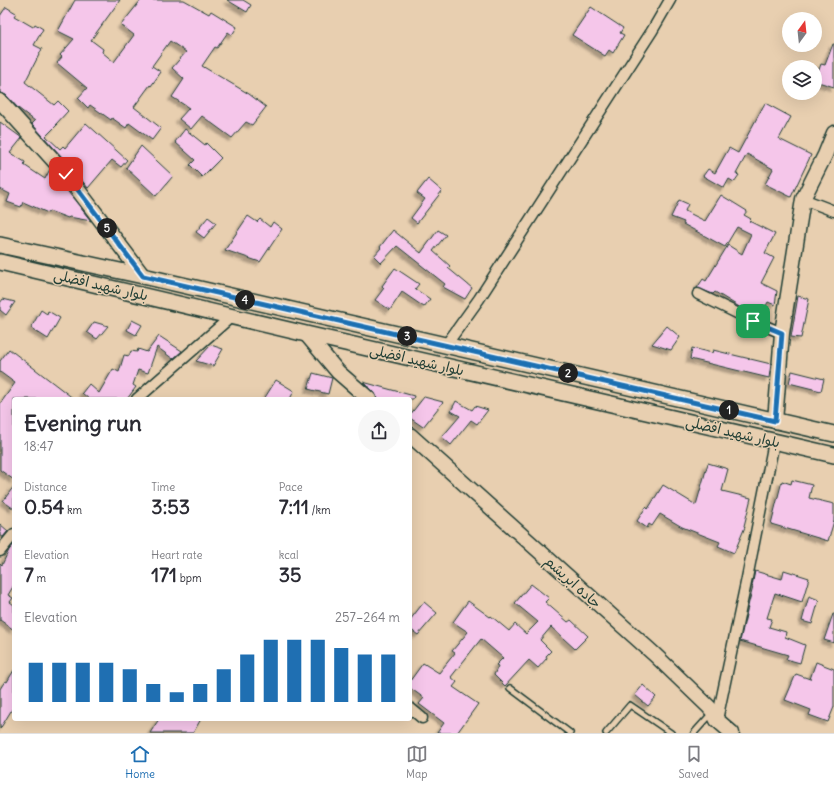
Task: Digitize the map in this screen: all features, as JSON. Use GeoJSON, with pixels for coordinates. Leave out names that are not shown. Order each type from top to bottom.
{"type":"FeatureCollection","features":[{"type":"Feature","properties":{"kind":"main road","name":"بلوار شهید افضلی"},"geometry":{"type":"LineString","coordinates":[[0,246],[143,276],[834,434]]}},
{"type":"Feature","properties":{"kind":"main road","name":"بلوار شهید افضلی"},"geometry":{"type":"LineString","coordinates":[[0,262],[834,456]]}},
{"type":"Feature","properties":{"kind":"main road"},"geometry":{"type":"LineString","coordinates":[[680,420],[690,401]]}},
{"type":"Feature","properties":{"kind":"street"},"geometry":{"type":"LineString","coordinates":[[446,345],[479,299],[652,31],[670,0]]}},
{"type":"Feature","properties":{"kind":"street"},"geometry":{"type":"LineString","coordinates":[[0,101],[66,174],[143,276]]}},
{"type":"Feature","properties":{"kind":"street"},"geometry":{"type":"LineString","coordinates":[[775,421],[782,333],[803,199],[830,156],[834,133]]}},
{"type":"Feature","properties":{"kind":"street"},"geometry":{"type":"LineString","coordinates":[[803,199],[834,211]]}},
{"type":"Feature","properties":{"kind":"street"},"geometry":{"type":"LineString","coordinates":[[698,294],[753,321],[782,333]]}},
{"type":"Feature","properties":{"kind":"street"},"geometry":{"type":"LineString","coordinates":[[139,397],[232,316]]}},
{"type":"Feature","properties":{"kind":"street"},"geometry":{"type":"LineString","coordinates":[[306,334],[338,372],[367,397]]}},
{"type":"Feature","properties":{"kind":"street","name":"جاده ابریشم"},"geometry":{"type":"LineString","coordinates":[[412,436],[654,654],[732,733]]}},
{"type":"Feature","properties":{"kind":"street"},"geometry":{"type":"LineString","coordinates":[[715,716],[747,578],[774,442]]}},
{"type":"Feature","properties":{"kind":"street"},"geometry":{"type":"LineString","coordinates":[[0,552],[12,537]]}},
{"type":"Feature","properties":{"kind":"street"},"geometry":{"type":"LineString","coordinates":[[412,710],[422,718]]}},
{"type":"Feature","properties":{"kind":"lane"},"geometry":{"type":"LineString","coordinates":[[510,688],[570,733]]}},
{"type":"Feature","properties":{"kind":"lane"},"geometry":{"type":"LineString","coordinates":[[606,733],[630,706],[671,733]]}},
{"type":"Feature","properties":{"kind":"lane"},"geometry":{"type":"LineString","coordinates":[[694,733],[715,716]]}},
{"type":"Feature","properties":{"kind":"building"},"geometry":{"type":"Polygon","coordinates":[[[75,0],[120,0],[91,40],[103,49],[102,52],[114,62],[134,35],[121,25],[141,0],[184,0],[209,14],[211,11],[237,27],[232,35],[228,32],[217,48],[215,47],[202,66],[249,94],[266,107],[252,125],[246,122],[232,138],[202,116],[191,129],[179,119],[189,108],[172,97],[184,79],[172,68],[186,52],[170,41],[152,66],[161,72],[134,107],[161,128],[152,140],[129,123],[126,128],[112,118],[111,120],[90,105],[88,108],[78,98],[87,88],[57,63],[62,57],[60,55],[74,39],[58,31],[75,0]]]}},
{"type":"Feature","properties":{"kind":"building"},"geometry":{"type":"Polygon","coordinates":[[[227,0],[243,0],[251,5],[247,12],[227,0]]]}},
{"type":"Feature","properties":{"kind":"building"},"geometry":{"type":"Polygon","coordinates":[[[6,7],[16,13],[14,16],[33,27],[35,24],[43,29],[34,45],[42,49],[25,82],[54,105],[58,101],[68,111],[46,136],[60,149],[63,146],[65,148],[86,123],[127,160],[121,167],[112,160],[88,188],[32,124],[35,121],[18,108],[6,95],[0,93],[0,16],[6,7]]]}},
{"type":"Feature","properties":{"kind":"building"},"geometry":{"type":"Polygon","coordinates":[[[591,7],[623,28],[620,33],[624,35],[613,53],[609,50],[605,56],[572,35],[591,7]]]}},
{"type":"Feature","properties":{"kind":"building"},"geometry":{"type":"Polygon","coordinates":[[[834,44],[834,87],[822,83],[822,64],[825,65],[834,44]]]}},
{"type":"Feature","properties":{"kind":"building"},"geometry":{"type":"Polygon","coordinates":[[[765,103],[791,117],[779,139],[811,155],[791,197],[765,184],[773,169],[747,154],[736,174],[739,175],[734,182],[729,179],[724,188],[703,176],[708,169],[715,173],[729,148],[738,153],[765,103]]]}},
{"type":"Feature","properties":{"kind":"building"},"geometry":{"type":"Polygon","coordinates":[[[0,122],[22,138],[10,153],[25,162],[24,165],[45,179],[50,169],[91,221],[68,218],[49,211],[48,213],[23,202],[21,207],[7,202],[10,194],[0,189],[0,122]]]}},
{"type":"Feature","properties":{"kind":"building"},"geometry":{"type":"Polygon","coordinates":[[[185,129],[205,145],[206,143],[221,158],[202,177],[190,165],[195,160],[175,142],[185,129]]]}},
{"type":"Feature","properties":{"kind":"building"},"geometry":{"type":"Polygon","coordinates":[[[141,146],[173,176],[156,196],[126,168],[141,146]]]}},
{"type":"Feature","properties":{"kind":"building"},"geometry":{"type":"Polygon","coordinates":[[[428,179],[442,191],[417,223],[411,218],[425,199],[417,193],[428,179]]]}},
{"type":"Feature","properties":{"kind":"building"},"geometry":{"type":"Polygon","coordinates":[[[721,195],[747,211],[744,215],[751,219],[749,221],[775,234],[765,253],[774,258],[761,283],[777,291],[775,305],[768,302],[760,317],[741,308],[715,292],[713,294],[697,288],[703,279],[706,281],[728,245],[742,254],[751,234],[737,227],[725,247],[683,224],[684,222],[671,217],[679,200],[688,204],[685,211],[705,221],[721,195]]]}},
{"type":"Feature","properties":{"kind":"building"},"geometry":{"type":"Polygon","coordinates":[[[248,216],[257,222],[260,219],[270,227],[273,222],[282,229],[260,262],[225,250],[248,216]]]}},
{"type":"Feature","properties":{"kind":"building"},"geometry":{"type":"Polygon","coordinates":[[[208,217],[216,223],[204,238],[196,232],[208,217]]]}},
{"type":"Feature","properties":{"kind":"building"},"geometry":{"type":"Polygon","coordinates":[[[393,230],[421,253],[438,230],[446,235],[433,251],[450,266],[448,268],[472,288],[465,299],[443,287],[445,284],[397,246],[381,263],[374,256],[393,230]]]}},
{"type":"Feature","properties":{"kind":"building"},"geometry":{"type":"Polygon","coordinates":[[[395,268],[419,284],[415,289],[430,299],[424,307],[402,292],[390,310],[375,300],[384,288],[382,286],[395,268]]]}},
{"type":"Feature","properties":{"kind":"building"},"geometry":{"type":"Polygon","coordinates":[[[798,296],[809,299],[801,338],[791,337],[798,296]]]}},
{"type":"Feature","properties":{"kind":"building"},"geometry":{"type":"Polygon","coordinates":[[[3,299],[15,302],[6,315],[0,310],[0,303],[3,299]]]}},
{"type":"Feature","properties":{"kind":"building"},"geometry":{"type":"Polygon","coordinates":[[[41,310],[47,314],[48,311],[60,318],[48,339],[31,328],[41,310]]]}},
{"type":"Feature","properties":{"kind":"building"},"geometry":{"type":"Polygon","coordinates":[[[132,320],[142,325],[136,335],[127,330],[132,320]]]}},
{"type":"Feature","properties":{"kind":"building"},"geometry":{"type":"Polygon","coordinates":[[[94,322],[108,326],[97,339],[87,332],[94,322]]]}},
{"type":"Feature","properties":{"kind":"building"},"geometry":{"type":"Polygon","coordinates":[[[667,326],[680,337],[671,350],[652,344],[667,326]]]}},
{"type":"Feature","properties":{"kind":"building"},"geometry":{"type":"Polygon","coordinates":[[[159,336],[182,351],[173,359],[157,347],[148,373],[138,370],[133,385],[136,387],[128,397],[87,397],[82,393],[89,384],[99,393],[113,369],[119,372],[124,355],[129,356],[131,351],[137,352],[138,349],[147,352],[159,336]]]}},
{"type":"Feature","properties":{"kind":"building"},"geometry":{"type":"Polygon","coordinates":[[[211,345],[223,349],[213,366],[196,361],[211,345]]]}},
{"type":"Feature","properties":{"kind":"building"},"geometry":{"type":"Polygon","coordinates":[[[692,348],[712,353],[713,350],[771,364],[769,378],[690,359],[692,348]]]}},
{"type":"Feature","properties":{"kind":"building"},"geometry":{"type":"Polygon","coordinates":[[[9,349],[71,397],[12,397],[12,479],[0,470],[0,404],[15,383],[0,372],[0,361],[9,349]]]}},
{"type":"Feature","properties":{"kind":"building"},"geometry":{"type":"Polygon","coordinates":[[[792,371],[824,379],[821,391],[789,383],[792,371]]]}},
{"type":"Feature","properties":{"kind":"building"},"geometry":{"type":"Polygon","coordinates":[[[313,373],[332,378],[328,394],[308,389],[313,373]]]}},
{"type":"Feature","properties":{"kind":"building"},"geometry":{"type":"Polygon","coordinates":[[[276,380],[294,391],[291,397],[265,397],[276,380]]]}},
{"type":"Feature","properties":{"kind":"building"},"geometry":{"type":"Polygon","coordinates":[[[363,382],[414,396],[413,399],[412,397],[376,397],[375,393],[363,382]]]}},
{"type":"Feature","properties":{"kind":"building"},"geometry":{"type":"Polygon","coordinates":[[[424,397],[443,402],[423,427],[412,419],[412,412],[424,397]]]}},
{"type":"Feature","properties":{"kind":"building"},"geometry":{"type":"Polygon","coordinates":[[[456,401],[472,410],[475,406],[488,410],[477,424],[471,420],[451,445],[442,437],[460,416],[451,411],[456,401]]]}},
{"type":"Feature","properties":{"kind":"building"},"geometry":{"type":"Polygon","coordinates":[[[708,463],[728,469],[722,491],[751,498],[745,527],[734,553],[718,546],[720,542],[682,527],[660,514],[652,526],[649,524],[647,528],[637,521],[646,507],[648,509],[663,485],[696,505],[708,463]]]}},
{"type":"Feature","properties":{"kind":"building"},"geometry":{"type":"Polygon","coordinates":[[[792,480],[812,485],[809,498],[834,504],[834,521],[828,541],[771,524],[782,481],[791,484],[792,480]]]}},
{"type":"Feature","properties":{"kind":"building"},"geometry":{"type":"Polygon","coordinates":[[[12,489],[12,508],[3,501],[12,489]]]}},
{"type":"Feature","properties":{"kind":"building"},"geometry":{"type":"Polygon","coordinates":[[[0,524],[8,531],[3,537],[0,536],[0,524]]]}},
{"type":"Feature","properties":{"kind":"building"},"geometry":{"type":"Polygon","coordinates":[[[12,546],[12,588],[8,595],[12,597],[10,602],[12,604],[12,629],[0,620],[0,563],[2,565],[12,546]]]}},
{"type":"Feature","properties":{"kind":"building"},"geometry":{"type":"Polygon","coordinates":[[[784,570],[809,578],[802,602],[775,593],[767,618],[772,619],[769,627],[786,632],[785,637],[805,645],[800,663],[786,659],[788,655],[740,641],[753,587],[755,571],[782,579],[784,570]]]}},
{"type":"Feature","properties":{"kind":"building"},"geometry":{"type":"Polygon","coordinates":[[[531,584],[549,598],[545,602],[568,622],[571,620],[588,636],[575,649],[551,627],[540,640],[551,651],[546,656],[547,658],[538,668],[529,660],[505,686],[494,675],[498,666],[496,665],[503,658],[481,639],[451,677],[457,682],[453,687],[478,704],[457,733],[437,733],[444,723],[419,704],[424,698],[412,689],[412,678],[423,663],[439,673],[455,653],[452,651],[468,632],[453,622],[468,601],[490,617],[491,616],[509,631],[515,624],[526,634],[538,622],[515,603],[531,584]]]}},
{"type":"Feature","properties":{"kind":"building"},"geometry":{"type":"Polygon","coordinates":[[[809,596],[819,600],[812,624],[802,621],[809,596]]]}},
{"type":"Feature","properties":{"kind":"building"},"geometry":{"type":"Polygon","coordinates":[[[424,602],[437,613],[418,635],[412,630],[412,617],[424,602]]]}},
{"type":"Feature","properties":{"kind":"building"},"geometry":{"type":"Polygon","coordinates":[[[834,614],[834,643],[824,640],[834,614]]]}},
{"type":"Feature","properties":{"kind":"building"},"geometry":{"type":"Polygon","coordinates":[[[816,662],[834,669],[834,707],[828,722],[809,715],[811,710],[785,700],[796,674],[810,679],[816,662]]]}},
{"type":"Feature","properties":{"kind":"building"},"geometry":{"type":"Polygon","coordinates":[[[12,673],[12,709],[0,729],[0,689],[5,681],[7,682],[12,673]]]}},
{"type":"Feature","properties":{"kind":"building"},"geometry":{"type":"Polygon","coordinates":[[[643,685],[656,697],[648,706],[635,695],[643,685]]]}},
{"type":"Feature","properties":{"kind":"building"},"geometry":{"type":"Polygon","coordinates":[[[158,721],[200,721],[193,733],[150,733],[158,721]]]}},
{"type":"Feature","properties":{"kind":"route"},"geometry":{"type":"LineString","coordinates":[[66,174],[143,276],[775,421],[782,333],[753,321]]}}]}
